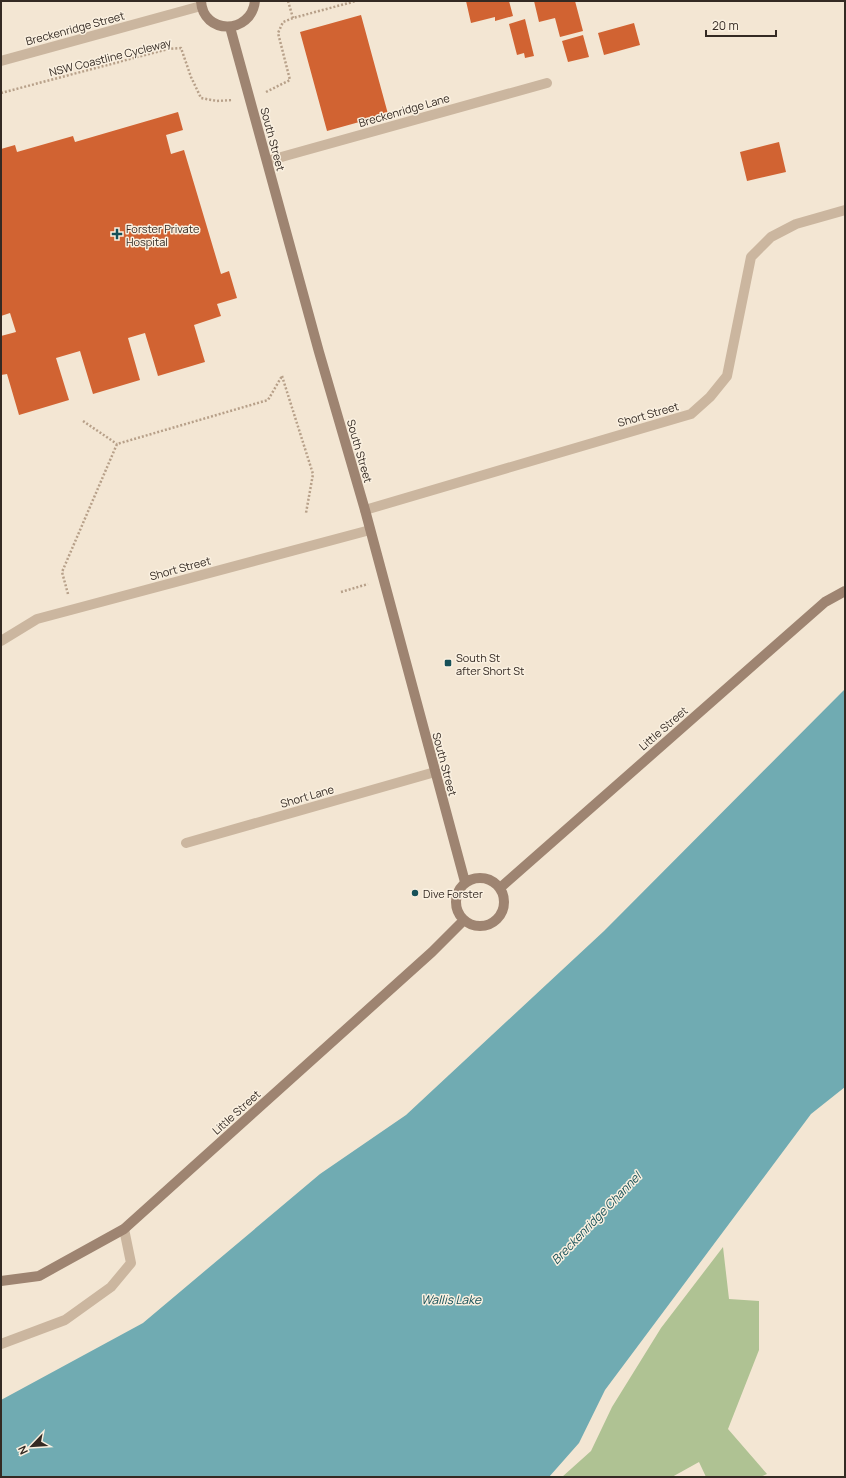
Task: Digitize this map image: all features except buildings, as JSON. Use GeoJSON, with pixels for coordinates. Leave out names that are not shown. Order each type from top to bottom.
{"type":"FeatureCollection","features":[{"type":"Feature","properties":{"kind":"street"},"geometry":{"type":"LineString","coordinates":[[201,3],[205,14],[211,22],[220,26],[230,27],[242,23],[250,16],[253,12],[255,1]]}},
{"type":"Feature","properties":{"kind":"street","name":"Breckenridge Street"},"geometry":{"type":"LineString","coordinates":[[1,61],[201,3]]}},
{"type":"Feature","properties":{"kind":"street","name":"South Street"},"geometry":{"type":"LineString","coordinates":[[230,27],[318,352],[365,510],[465,882]]}},
{"type":"Feature","properties":{"kind":"street","name":"Breckenridge Lane"},"geometry":{"type":"LineString","coordinates":[[267,161],[547,83]]}},
{"type":"Feature","properties":{"kind":"street","name":"Short Street"},"geometry":{"type":"LineString","coordinates":[[365,510],[691,414],[710,397],[727,376],[751,257],[771,237],[796,224],[845,210]]}},
{"type":"Feature","properties":{"kind":"street","name":"Short Street"},"geometry":{"type":"LineString","coordinates":[[1,641],[37,619],[370,530]]}},
{"type":"Feature","properties":{"kind":"street","name":"Little Street"},"geometry":{"type":"LineString","coordinates":[[500,888],[825,602],[845,591]]}},
{"type":"Feature","properties":{"kind":"street","name":"Short Lane"},"geometry":{"type":"LineString","coordinates":[[186,843],[435,772]]}},
{"type":"Feature","properties":{"kind":"street"},"geometry":{"type":"LineString","coordinates":[[473,878],[486,878],[494,882],[500,888],[504,901],[503,910],[497,919],[490,924],[479,926],[471,925],[458,914],[455,902],[457,893],[465,882],[473,878]]}},
{"type":"Feature","properties":{"kind":"street","name":"Little Street"},"geometry":{"type":"LineString","coordinates":[[1,1281],[39,1276],[124,1229],[426,957],[464,920]]}},
{"type":"Feature","properties":{"kind":"street"},"geometry":{"type":"LineString","coordinates":[[1,1344],[65,1320],[111,1287],[131,1263],[124,1229]]}},
{"type":"Feature","properties":{"kind":"path"},"geometry":{"type":"LineString","coordinates":[[288,1],[293,18]]}},
{"type":"Feature","properties":{"kind":"path","name":"NSW Coastline Cycleway"},"geometry":{"type":"LineString","coordinates":[[1,93],[168,49],[181,48],[191,78],[201,98],[217,100],[250,100],[290,80],[278,33],[283,22],[356,1]]}},
{"type":"Feature","properties":{"kind":"path"},"geometry":{"type":"LineString","coordinates":[[116,444],[268,400],[282,376],[313,474],[306,513]]}},
{"type":"Feature","properties":{"kind":"path"},"geometry":{"type":"LineString","coordinates":[[83,420],[116,444]]}},
{"type":"Feature","properties":{"kind":"path"},"geometry":{"type":"LineString","coordinates":[[71,610],[62,572],[116,444]]}},
{"type":"Feature","properties":{"kind":"path"},"geometry":{"type":"LineString","coordinates":[[341,592],[384,580]]}},
{"type":"Feature","properties":{"kind":"green space"},"geometry":{"type":"Polygon","coordinates":[[[723,1247],[729,1299],[759,1301],[759,1350],[728,1429],[767,1474],[760,1477],[706,1477],[699,1462],[672,1477],[562,1477],[591,1451],[612,1407],[661,1328],[723,1247]]]}},
{"type":"Feature","properties":{"kind":"water","name":"Wallis Lake"},"geometry":{"type":"Polygon","coordinates":[[[845,689],[845,1087],[811,1114],[605,1390],[579,1443],[549,1477],[1,1477],[1,1400],[143,1323],[320,1174],[406,1115],[604,931],[845,689]]]}},
{"type":"Feature","properties":{"kind":"place","name":"Forster Private Hospital"},"geometry":{"type":"Point","coordinates":[117,234]}},
{"type":"Feature","properties":{"kind":"place","name":"South St after Short St"},"geometry":{"type":"Point","coordinates":[448,663]}},
{"type":"Feature","properties":{"kind":"place","name":"Dive Forster"},"geometry":{"type":"Point","coordinates":[415,893]}},
{"type":"Feature","properties":{"kind":"water label","name":"Breckenridge Channel"},"geometry":{"type":"Point","coordinates":[596,1218]}}]}
